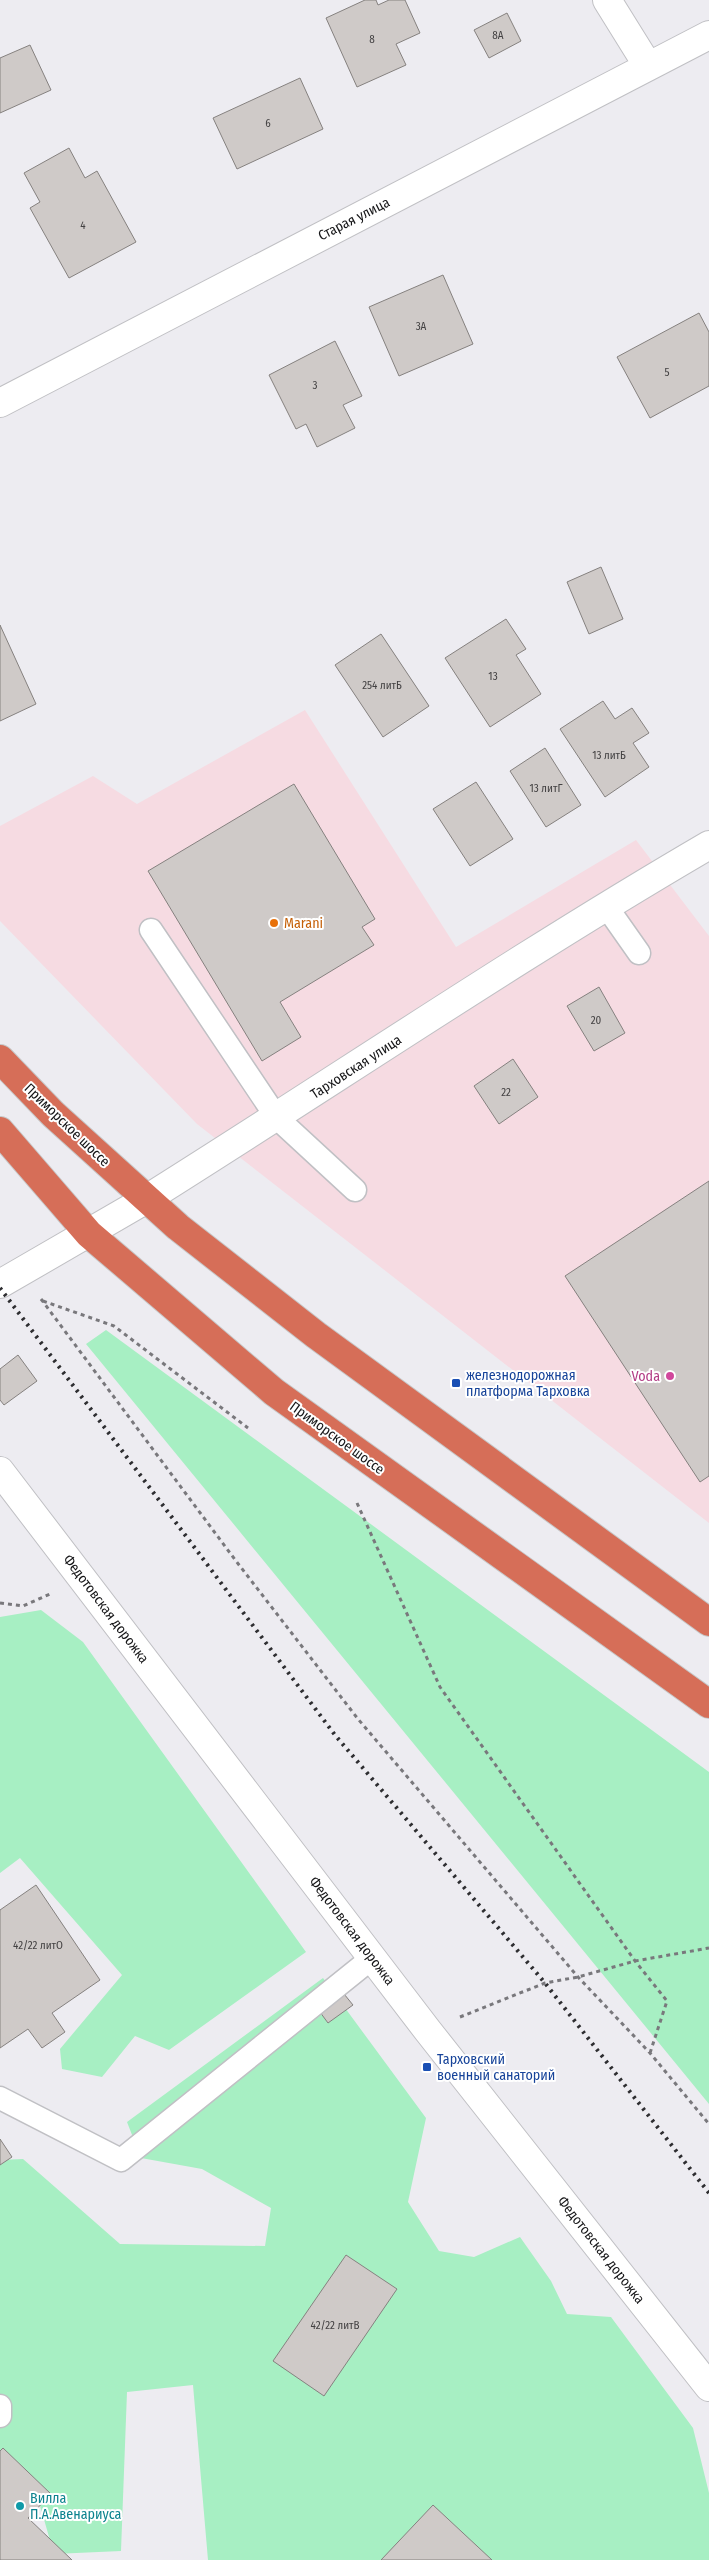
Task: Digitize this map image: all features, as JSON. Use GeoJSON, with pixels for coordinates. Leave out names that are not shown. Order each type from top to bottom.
{"type":"FeatureCollection","features":[{"type":"Feature","properties":{"kind":"highway","name":"Приморское шоссе"},"geometry":{"type":"LineString","coordinates":[[0,1059],[53,1114],[145,1200],[316,1335],[709,1622]]}},
{"type":"Feature","properties":{"kind":"highway","name":"Приморское шоссе"},"geometry":{"type":"LineString","coordinates":[[0,1130],[89,1234],[274,1392],[709,1704]]}},
{"type":"Feature","properties":{"kind":"street"},"geometry":{"type":"LineString","coordinates":[[607,0],[648,66]]}},
{"type":"Feature","properties":{"kind":"street","name":"Старая улица"},"geometry":{"type":"LineString","coordinates":[[0,403],[709,35]]}},
{"type":"Feature","properties":{"kind":"street","name":"Тарховская улица"},"geometry":{"type":"LineString","coordinates":[[11,1278],[145,1200],[277,1118],[606,906],[709,846]]}},
{"type":"Feature","properties":{"kind":"street","name":"Федотовская дорожка"},"geometry":{"type":"LineString","coordinates":[[0,1471],[372,1958],[709,2387]]}},
{"type":"Feature","properties":{"kind":"lane"},"geometry":{"type":"LineString","coordinates":[[606,906],[638,953]]}},
{"type":"Feature","properties":{"kind":"lane"},"geometry":{"type":"LineString","coordinates":[[151,930],[277,1118],[355,1190]]}},
{"type":"Feature","properties":{"kind":"lane"},"geometry":{"type":"LineString","coordinates":[[0,2098],[121,2160],[372,1958]]}},
{"type":"Feature","properties":{"kind":"lane"},"geometry":{"type":"LineString","coordinates":[[0,2406],[0,2416]]}},
{"type":"Feature","properties":{"kind":"path"},"geometry":{"type":"LineString","coordinates":[[11,1278],[43,1301],[114,1326],[248,1428]]}},
{"type":"Feature","properties":{"kind":"path"},"geometry":{"type":"LineString","coordinates":[[43,1301],[236,1560],[358,1719],[578,1977],[650,2053],[709,2124]]}},
{"type":"Feature","properties":{"kind":"path"},"geometry":{"type":"LineString","coordinates":[[357,1503],[440,1686],[635,1961],[667,2001],[650,2053]]}},
{"type":"Feature","properties":{"kind":"path"},"geometry":{"type":"LineString","coordinates":[[0,1603],[23,1606],[55,1592]]}},
{"type":"Feature","properties":{"kind":"path"},"geometry":{"type":"LineString","coordinates":[[428,2030],[545,1983],[578,1977],[635,1961],[709,1948]]}},
{"type":"Feature","properties":{"kind":"shaded area"},"geometry":{"type":"Polygon","coordinates":[[[305,710],[456,947],[636,840],[709,936],[709,1523],[197,1124],[0,921],[0,826],[93,776],[137,804],[305,710]]]}},
{"type":"Feature","properties":{"kind":"green space"},"geometry":{"type":"Polygon","coordinates":[[[106,1330],[709,1772],[709,2104],[86,1344],[106,1330]]]}},
{"type":"Feature","properties":{"kind":"green space"},"geometry":{"type":"Polygon","coordinates":[[[41,1610],[83,1642],[306,1952],[169,2050],[135,2036],[102,2077],[62,2069],[60,2049],[122,1975],[20,1858],[0,1873],[0,1617],[41,1610]]]}},
{"type":"Feature","properties":{"kind":"green space"},"geometry":{"type":"Polygon","coordinates":[[[323,1978],[426,2118],[408,2202],[439,2251],[474,2257],[520,2237],[551,2281],[567,2314],[611,2317],[693,2428],[709,2493],[709,2560],[208,2560],[193,2385],[127,2392],[121,2551],[54,2554],[34,2485],[0,2468],[0,2160],[23,2159],[120,2244],[265,2246],[271,2208],[202,2169],[141,2158],[127,2122],[323,1978]]]}},
{"type":"Feature","properties":{"kind":"building"},"geometry":{"type":"Polygon","coordinates":[[[365,0],[376,0],[378,5],[389,0],[405,0],[420,33],[396,44],[406,65],[357,87],[326,18],[365,0]]]}},
{"type":"Feature","properties":{"kind":"building"},"geometry":{"type":"Polygon","coordinates":[[[507,13],[521,41],[489,58],[474,30],[507,13]]]}},
{"type":"Feature","properties":{"kind":"building"},"geometry":{"type":"Polygon","coordinates":[[[30,45],[51,90],[0,113],[0,58],[30,45]]]}},
{"type":"Feature","properties":{"kind":"building"},"geometry":{"type":"Polygon","coordinates":[[[300,78],[323,129],[237,169],[213,118],[300,78]]]}},
{"type":"Feature","properties":{"kind":"building"},"geometry":{"type":"Polygon","coordinates":[[[69,148],[85,178],[97,171],[136,242],[69,278],[30,208],[40,202],[24,173],[69,148]]]}},
{"type":"Feature","properties":{"kind":"building"},"geometry":{"type":"Polygon","coordinates":[[[443,275],[473,344],[399,376],[369,307],[443,275]]]}},
{"type":"Feature","properties":{"kind":"building"},"geometry":{"type":"Polygon","coordinates":[[[699,313],[709,332],[709,386],[650,418],[617,357],[699,313]]]}},
{"type":"Feature","properties":{"kind":"building"},"geometry":{"type":"Polygon","coordinates":[[[335,341],[362,396],[343,405],[355,428],[317,447],[306,424],[296,429],[269,375],[335,341]]]}},
{"type":"Feature","properties":{"kind":"building"},"geometry":{"type":"Polygon","coordinates":[[[601,567],[623,619],[589,634],[567,582],[601,567]]]}},
{"type":"Feature","properties":{"kind":"building"},"geometry":{"type":"Polygon","coordinates":[[[506,619],[526,649],[516,655],[541,694],[490,727],[445,658],[506,619]]]}},
{"type":"Feature","properties":{"kind":"building"},"geometry":{"type":"Polygon","coordinates":[[[0,625],[36,704],[0,721],[0,625]]]}},
{"type":"Feature","properties":{"kind":"building"},"geometry":{"type":"Polygon","coordinates":[[[381,634],[429,706],[383,737],[335,665],[381,634]]]}},
{"type":"Feature","properties":{"kind":"building"},"geometry":{"type":"Polygon","coordinates":[[[603,701],[615,719],[632,708],[649,733],[633,743],[649,767],[605,797],[560,729],[603,701]]]}},
{"type":"Feature","properties":{"kind":"building"},"geometry":{"type":"Polygon","coordinates":[[[545,748],[581,805],[546,827],[510,771],[545,748]]]}},
{"type":"Feature","properties":{"kind":"building"},"geometry":{"type":"Polygon","coordinates":[[[476,782],[513,839],[470,866],[433,809],[476,782]]]}},
{"type":"Feature","properties":{"kind":"building","name":"Marani"},"geometry":{"type":"Polygon","coordinates":[[[294,784],[375,919],[362,927],[374,945],[280,1002],[301,1037],[262,1061],[148,871],[294,784]]]}},
{"type":"Feature","properties":{"kind":"building"},"geometry":{"type":"Polygon","coordinates":[[[599,987],[625,1033],[594,1051],[567,1006],[599,987]]]}},
{"type":"Feature","properties":{"kind":"building"},"geometry":{"type":"Polygon","coordinates":[[[513,1059],[538,1097],[499,1124],[474,1086],[513,1059]]]}},
{"type":"Feature","properties":{"kind":"building","name":"Voda"},"geometry":{"type":"Polygon","coordinates":[[[709,1181],[709,1476],[700,1482],[565,1276],[709,1181]]]}},
{"type":"Feature","properties":{"kind":"building"},"geometry":{"type":"Polygon","coordinates":[[[18,1355],[37,1381],[4,1405],[0,1400],[0,1369],[18,1355]]]}},
{"type":"Feature","properties":{"kind":"building"},"geometry":{"type":"Polygon","coordinates":[[[36,1885],[100,1980],[52,2013],[65,2032],[42,2048],[28,2029],[0,2048],[0,1910],[36,1885]]]}},
{"type":"Feature","properties":{"kind":"building"},"geometry":{"type":"Polygon","coordinates":[[[340,1989],[353,2005],[328,2023],[317,2008],[340,1989]]]}},
{"type":"Feature","properties":{"kind":"building"},"geometry":{"type":"Polygon","coordinates":[[[0,2139],[12,2157],[0,2165],[0,2139]]]}},
{"type":"Feature","properties":{"kind":"building"},"geometry":{"type":"Polygon","coordinates":[[[346,2255],[397,2289],[324,2396],[273,2361],[346,2255]]]}},
{"type":"Feature","properties":{"kind":"building","name":"Вилла П.А.Авенариуса"},"geometry":{"type":"Polygon","coordinates":[[[3,2448],[51,2494],[28,2518],[72,2560],[0,2560],[0,2451],[3,2448]]]}},
{"type":"Feature","properties":{"kind":"building"},"geometry":{"type":"Polygon","coordinates":[[[433,2505],[492,2560],[381,2560],[433,2505]]]}},
{"type":"Feature","properties":{"kind":"railway"},"geometry":{"type":"LineString","coordinates":[[0,1288],[335,1735],[545,1983],[709,2193]]}},
{"type":"Feature","properties":{"kind":"place","name":"Marani"},"geometry":{"type":"Point","coordinates":[274,923]}},
{"type":"Feature","properties":{"kind":"place","name":"Voda"},"geometry":{"type":"Point","coordinates":[670,1376]}},
{"type":"Feature","properties":{"kind":"place","name":"железнодорожная платформа Тарховка"},"geometry":{"type":"Point","coordinates":[456,1383]}},
{"type":"Feature","properties":{"kind":"place","name":"Тарховский военный санаторий"},"geometry":{"type":"Point","coordinates":[427,2067]}},
{"type":"Feature","properties":{"kind":"place","name":"Вилла П.А.Авенариуса"},"geometry":{"type":"Point","coordinates":[20,2506]}}]}
